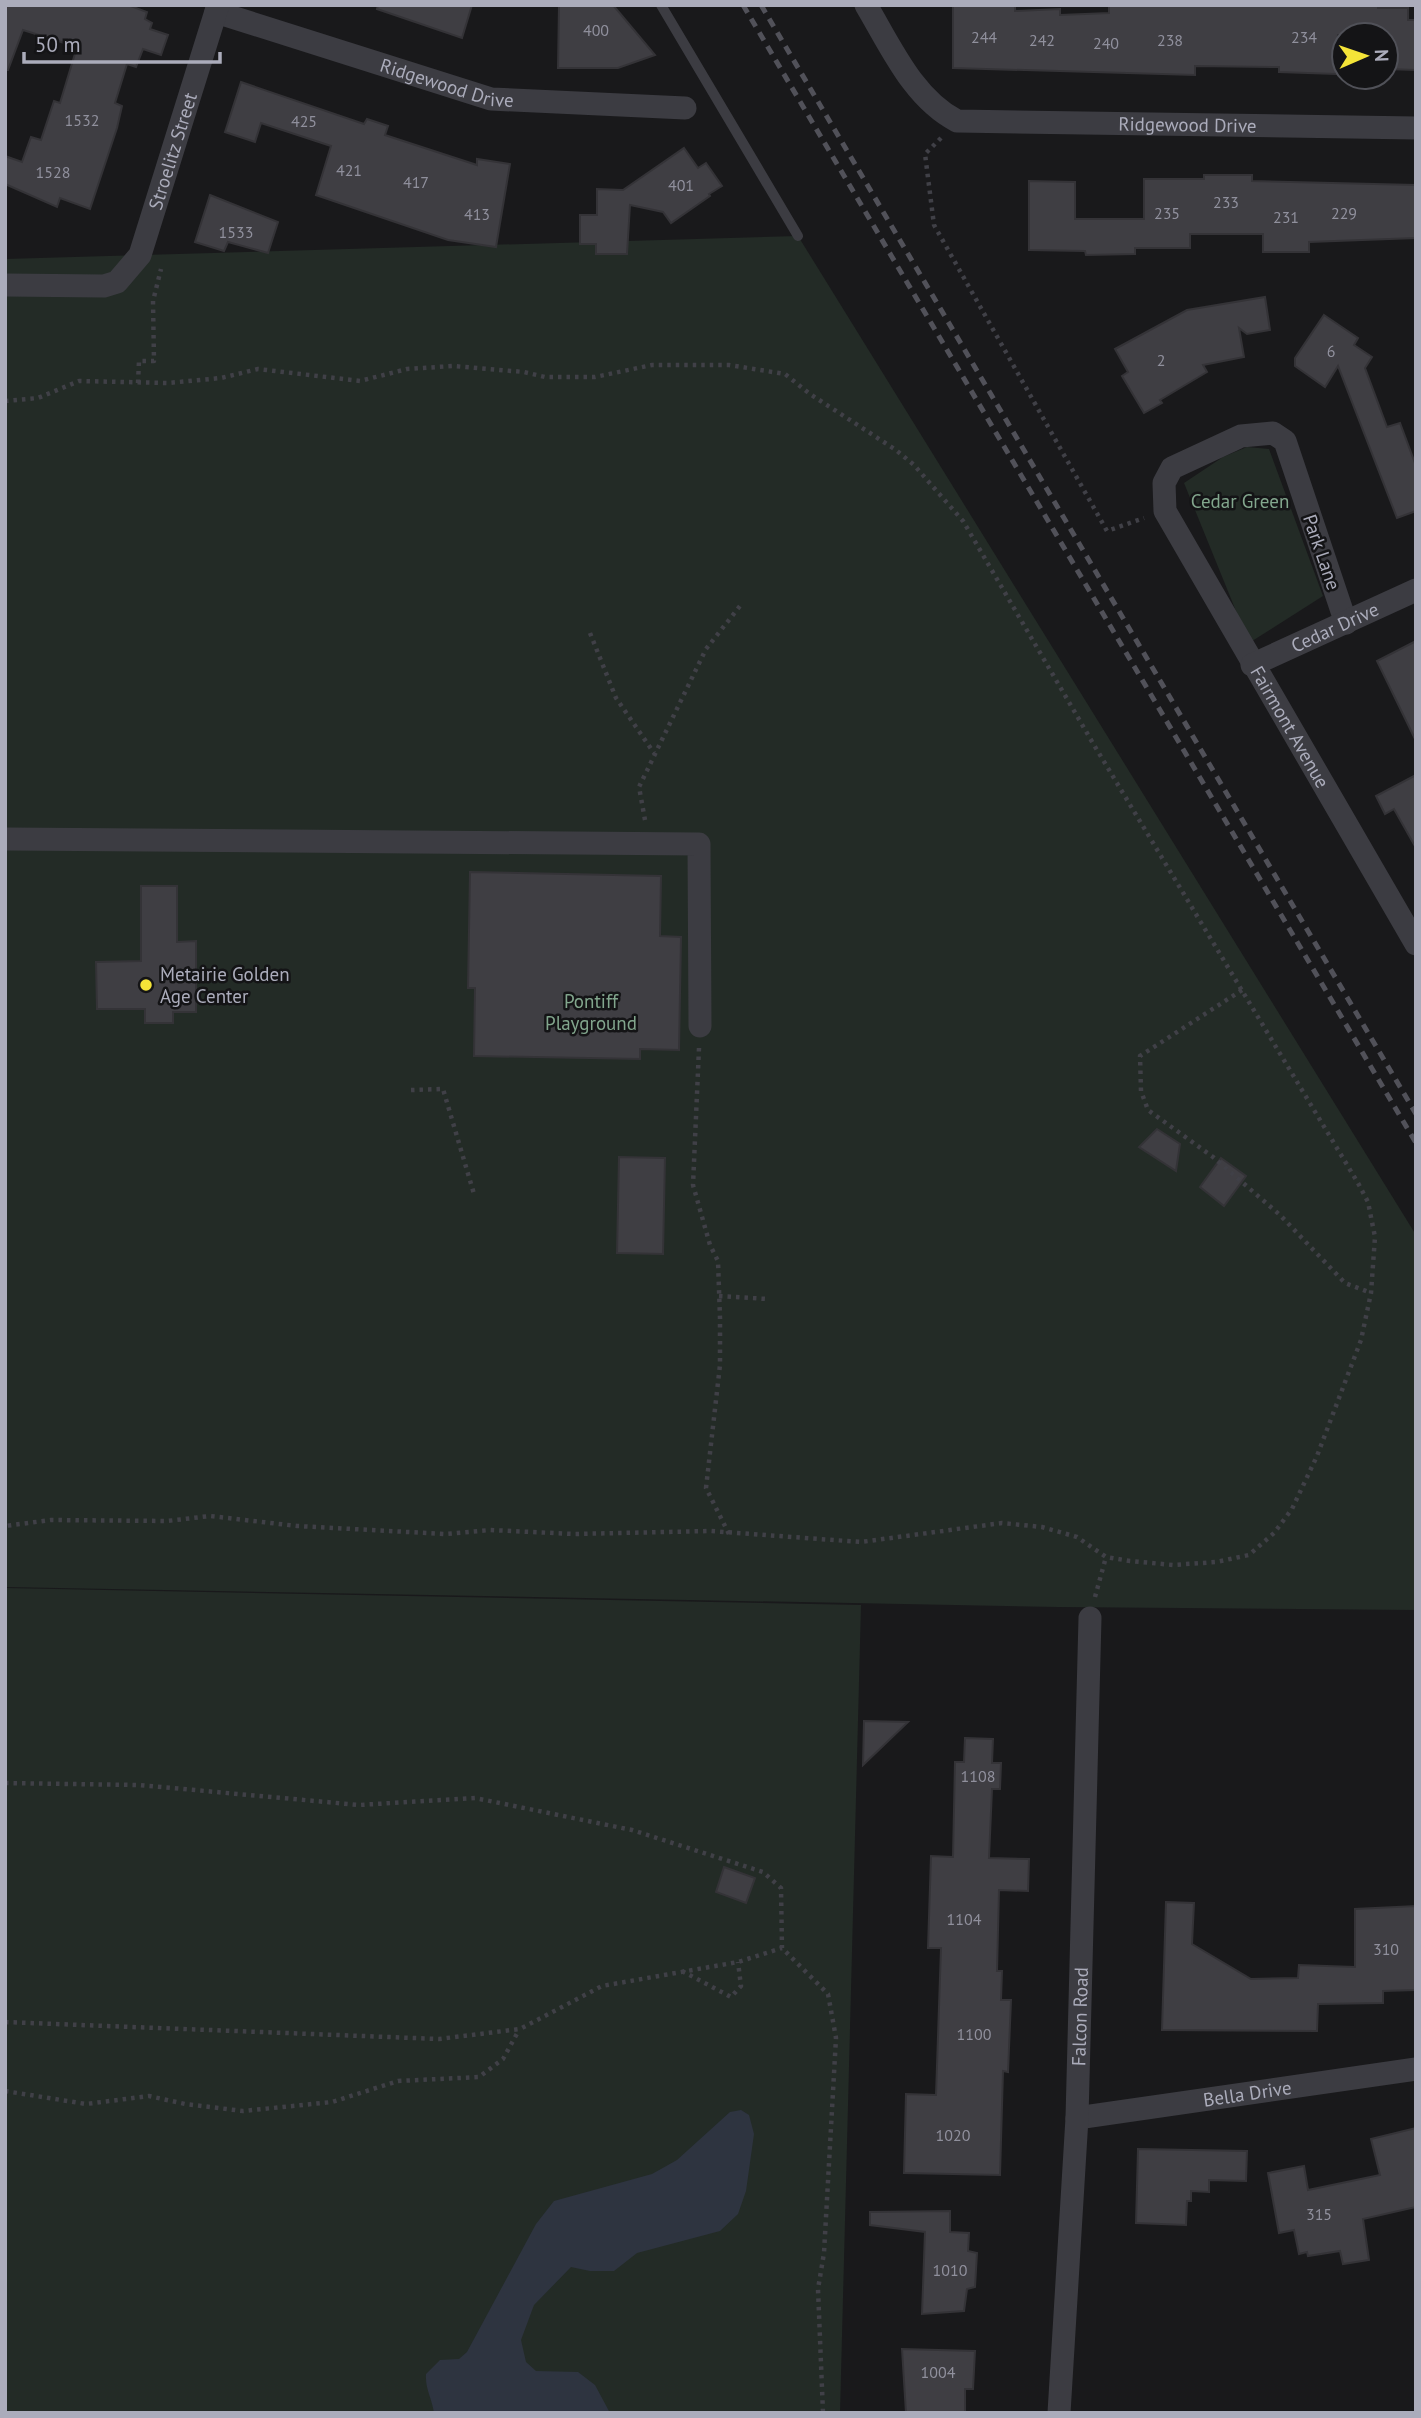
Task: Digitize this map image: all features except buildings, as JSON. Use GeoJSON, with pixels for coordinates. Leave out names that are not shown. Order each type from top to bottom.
{"type":"FeatureCollection","features":[{"type":"Feature","properties":{"kind":"street"},"geometry":{"type":"LineString","coordinates":[[866,5],[915,85],[939,112],[957,121]]}},
{"type":"Feature","properties":{"kind":"street","name":"Ridgewood Drive"},"geometry":{"type":"LineString","coordinates":[[217,9],[491,99],[685,108]]}},
{"type":"Feature","properties":{"kind":"street","name":"Stroelitz Street"},"geometry":{"type":"LineString","coordinates":[[140,255],[217,9]]}},
{"type":"Feature","properties":{"kind":"street","name":"Ridgewood Drive"},"geometry":{"type":"LineString","coordinates":[[957,121],[1416,128]]}},
{"type":"Feature","properties":{"kind":"street"},"geometry":{"type":"LineString","coordinates":[[5,285],[104,286],[117,282],[140,255]]}},
{"type":"Feature","properties":{"kind":"street","name":"Park Lane"},"geometry":{"type":"LineString","coordinates":[[1164,510],[1164,483],[1172,468],[1241,436],[1273,433],[1284,441],[1346,622]]}},
{"type":"Feature","properties":{"kind":"street","name":"Fairmont Avenue"},"geometry":{"type":"LineString","coordinates":[[1164,510],[1252,666],[1416,944]]}},
{"type":"Feature","properties":{"kind":"street","name":"Cedar Drive"},"geometry":{"type":"LineString","coordinates":[[1252,666],[1416,590]]}},
{"type":"Feature","properties":{"kind":"street"},"geometry":{"type":"LineString","coordinates":[[5,839],[699,844],[700,1026]]}},
{"type":"Feature","properties":{"kind":"street","name":"Falcon Road"},"geometry":{"type":"LineString","coordinates":[[1059,2413],[1077,2118],[1090,1618]]}},
{"type":"Feature","properties":{"kind":"street","name":"Bella Drive"},"geometry":{"type":"LineString","coordinates":[[1077,2118],[1416,2069]]}},
{"type":"Feature","properties":{"kind":"lane"},"geometry":{"type":"LineString","coordinates":[[661,5],[798,236]]}},
{"type":"Feature","properties":{"kind":"path"},"geometry":{"type":"LineString","coordinates":[[957,121],[925,155],[934,225],[1107,531],[1164,510]]}},
{"type":"Feature","properties":{"kind":"path"},"geometry":{"type":"LineString","coordinates":[[138,383],[139,361],[154,361],[153,301],[162,264],[140,255]]}},
{"type":"Feature","properties":{"kind":"path"},"geometry":{"type":"LineString","coordinates":[[5,401],[38,398],[79,381],[138,383],[221,378],[258,369],[360,381],[407,369],[453,366],[524,372],[545,377],[595,377],[652,365],[729,365],[785,374],[810,394],[896,450],[914,465],[963,521],[1368,1202],[1375,1237],[1371,1293],[1361,1340],[1317,1455],[1292,1509],[1274,1533],[1249,1555],[1216,1562],[1173,1565],[1106,1557],[1077,1537],[1042,1527],[1002,1523],[861,1542],[729,1534],[574,1534],[490,1530],[445,1534],[297,1526],[210,1516],[167,1521],[51,1520],[5,1526]]}},
{"type":"Feature","properties":{"kind":"path"},"geometry":{"type":"LineString","coordinates":[[649,842],[639,787],[706,649],[740,606]]}},
{"type":"Feature","properties":{"kind":"path"},"geometry":{"type":"LineString","coordinates":[[590,634],[616,698],[654,753]]}},
{"type":"Feature","properties":{"kind":"path"},"geometry":{"type":"LineString","coordinates":[[1242,990],[1140,1056],[1141,1091],[1148,1110],[1213,1157],[1280,1215],[1345,1283],[1371,1293]]}},
{"type":"Feature","properties":{"kind":"path"},"geometry":{"type":"LineString","coordinates":[[700,1026],[693,1185],[718,1261],[720,1365],[706,1488],[729,1534]]}},
{"type":"Feature","properties":{"kind":"path"},"geometry":{"type":"LineString","coordinates":[[411,1090],[443,1089],[474,1194]]}},
{"type":"Feature","properties":{"kind":"path"},"geometry":{"type":"LineString","coordinates":[[719,1296],[767,1299]]}},
{"type":"Feature","properties":{"kind":"path"},"geometry":{"type":"LineString","coordinates":[[1090,1618],[1106,1557]]}},
{"type":"Feature","properties":{"kind":"path"},"geometry":{"type":"LineString","coordinates":[[5,1783],[139,1785],[359,1805],[475,1798],[619,1828],[763,1872],[780,1888],[782,1948],[828,1994],[836,2038],[824,2253],[818,2289],[823,2413]]}},
{"type":"Feature","properties":{"kind":"path"},"geometry":{"type":"LineString","coordinates":[[5,2022],[439,2039],[520,2029],[602,1986],[738,1962],[782,1948]]}},
{"type":"Feature","properties":{"kind":"path"},"geometry":{"type":"LineString","coordinates":[[682,1971],[730,1997],[741,1986],[738,1962]]}},
{"type":"Feature","properties":{"kind":"path"},"geometry":{"type":"LineString","coordinates":[[5,2091],[86,2104],[149,2096],[185,2105],[243,2111],[332,2102],[398,2081],[479,2077],[503,2059],[520,2029]]}},
{"type":"Feature","properties":{"kind":"green space","name":"Pontiff Playground"},"geometry":{"type":"Polygon","coordinates":[[[798,236],[1416,1235],[1416,1610],[1059,1607],[5,1587],[5,259],[798,236]]]}},
{"type":"Feature","properties":{"kind":"green space","name":"Cedar Green"},"geometry":{"type":"Polygon","coordinates":[[[1247,447],[1269,449],[1323,596],[1249,643],[1184,483],[1223,457],[1247,447]]]}},
{"type":"Feature","properties":{"kind":"green space"},"geometry":{"type":"Polygon","coordinates":[[[5,1588],[861,1605],[840,2413],[5,2413],[5,1588]]]}},
{"type":"Feature","properties":{"kind":"water"},"geometry":{"type":"Polygon","coordinates":[[[741,2110],[749,2115],[754,2134],[746,2191],[738,2214],[720,2231],[637,2253],[614,2271],[590,2271],[571,2267],[534,2305],[521,2340],[526,2362],[536,2371],[578,2372],[595,2385],[610,2413],[434,2413],[426,2374],[440,2360],[459,2359],[467,2352],[536,2224],[554,2201],[652,2174],[677,2160],[730,2112],[741,2110]]]}},
{"type":"Feature","properties":{"kind":"railway"},"geometry":{"type":"LineString","coordinates":[[743,5],[1416,1143]]}},
{"type":"Feature","properties":{"kind":"railway"},"geometry":{"type":"LineString","coordinates":[[761,5],[1416,1114]]}},
{"type":"Feature","properties":{"kind":"place","name":"Metairie Golden Age Center"},"geometry":{"type":"Point","coordinates":[146,985]}}]}
